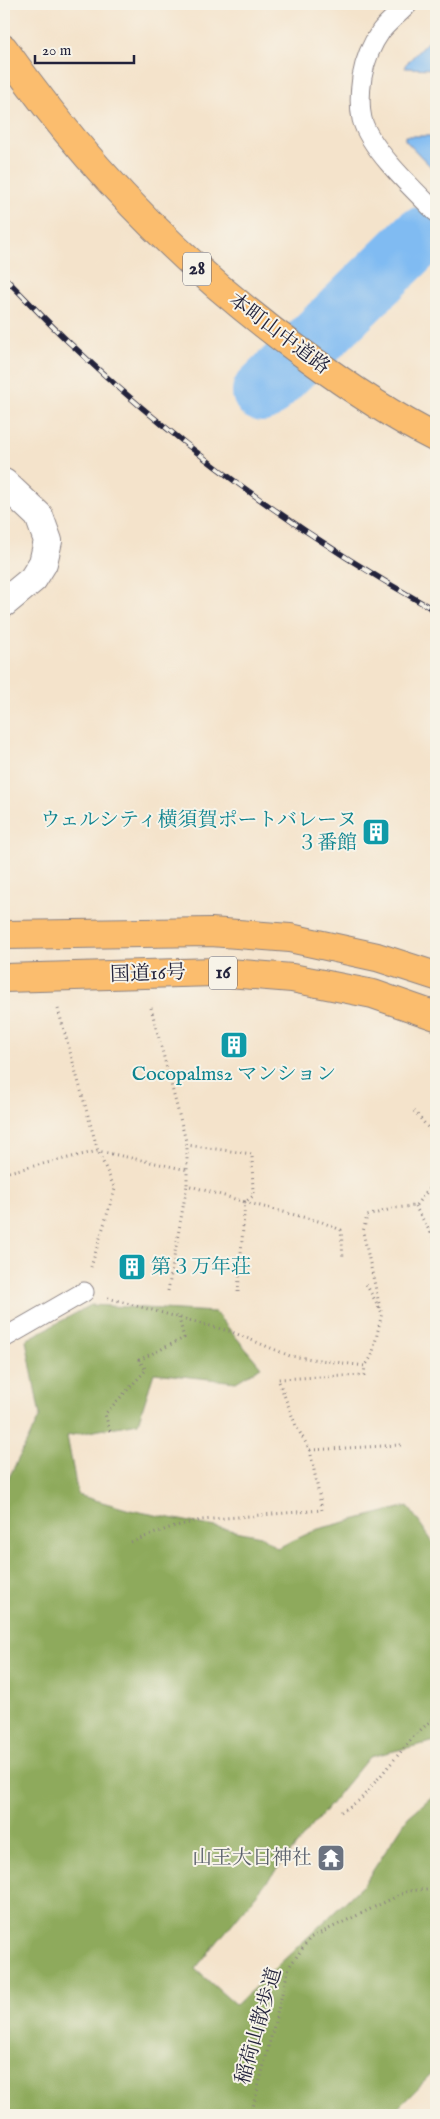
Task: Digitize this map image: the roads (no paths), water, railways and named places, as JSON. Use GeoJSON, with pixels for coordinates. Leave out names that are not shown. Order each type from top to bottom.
{"type":"FeatureCollection","features":[{"type":"Feature","properties":{"kind":"highway","name":"本町山中道路"},"geometry":{"type":"LineString","coordinates":[[4,49],[92,163],[133,209],[176,250],[264,326],[340,380],[409,424],[436,438]]}},
{"type":"Feature","properties":{"kind":"highway","name":"本町山中道路"},"geometry":{"type":"LineString","coordinates":[[4,80],[78,172],[120,220],[162,260],[243,331],[329,396],[401,441],[436,460]]}},
{"type":"Feature","properties":{"kind":"highway","name":"国道16号"},"geometry":{"type":"LineString","coordinates":[[4,935],[211,932],[290,938],[377,957],[436,976]]}},
{"type":"Feature","properties":{"kind":"highway","name":"国道16号"},"geometry":{"type":"LineString","coordinates":[[4,978],[215,972],[292,978],[373,994],[436,1016]]}},
{"type":"Feature","properties":{"kind":"street"},"geometry":{"type":"LineString","coordinates":[[4,483],[39,516],[48,541],[43,563],[32,579],[4,603]]}},
{"type":"Feature","properties":{"kind":"lane"},"geometry":{"type":"LineString","coordinates":[[408,4],[382,30],[369,51],[361,84],[362,120],[372,141],[388,161],[436,212]]}},
{"type":"Feature","properties":{"kind":"lane"},"geometry":{"type":"LineString","coordinates":[[4,1338],[84,1292]]}},
{"type":"Feature","properties":{"kind":"water"},"geometry":{"type":"Polygon","coordinates":[[[436,33],[436,69],[405,68],[405,65],[436,33]]]}},
{"type":"Feature","properties":{"kind":"water"},"geometry":{"type":"Polygon","coordinates":[[[405,136],[436,136],[436,172],[405,140],[405,136]]]}},
{"type":"Feature","properties":{"kind":"waterway"},"geometry":{"type":"LineString","coordinates":[[262,392],[420,237]]}},
{"type":"Feature","properties":{"kind":"railway"},"geometry":{"type":"LineString","coordinates":[[4,277],[64,338],[157,421],[201,456],[293,522],[388,583],[436,611]]}},
{"type":"Feature","properties":{"kind":"place","name":"ウェルシティ横須賀ポートバレーヌ ３番館"},"geometry":{"type":"Point","coordinates":[376,832]}},
{"type":"Feature","properties":{"kind":"place","name":"Cocopalms2 マンション"},"geometry":{"type":"Point","coordinates":[234,1045]}},
{"type":"Feature","properties":{"kind":"place","name":"第３万年荘"},"geometry":{"type":"Point","coordinates":[132,1267]}},
{"type":"Feature","properties":{"kind":"place","name":"山王大日神社"},"geometry":{"type":"Point","coordinates":[331,1858]}}]}
